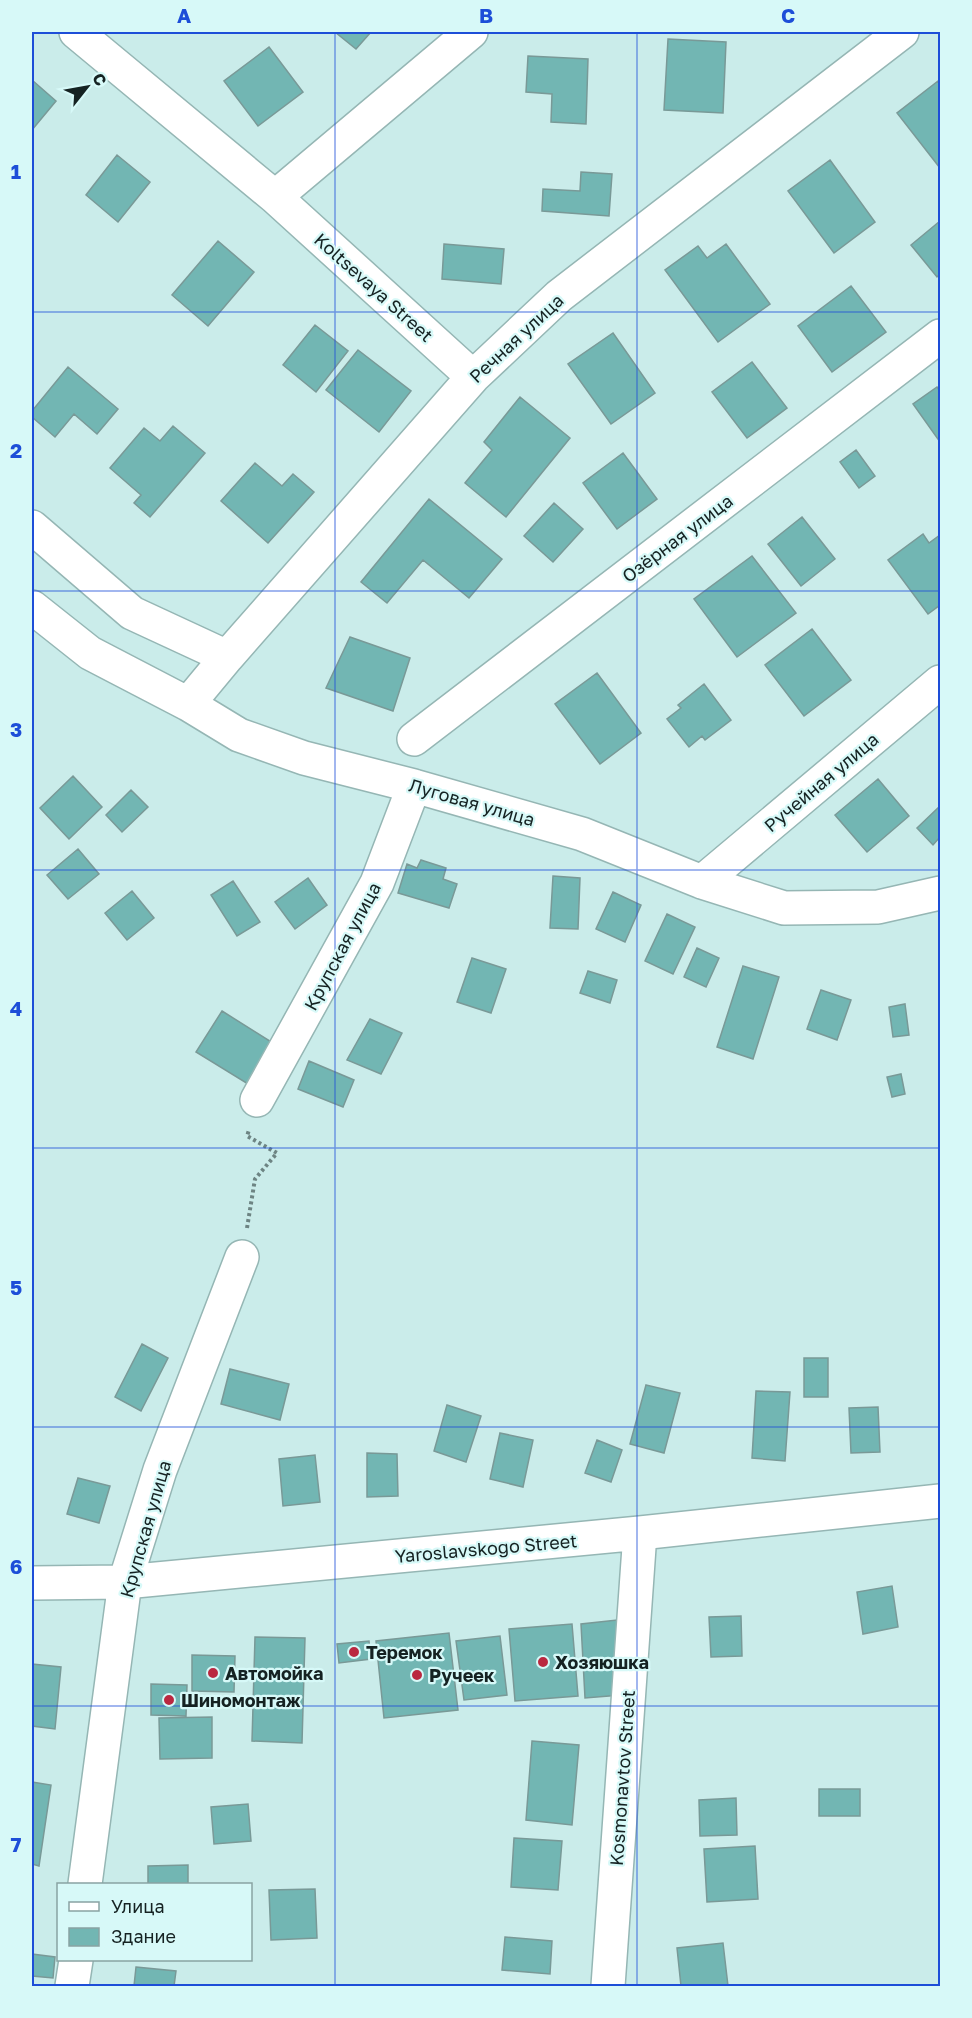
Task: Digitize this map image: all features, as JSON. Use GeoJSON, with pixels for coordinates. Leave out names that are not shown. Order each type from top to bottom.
{"type":"FeatureCollection","features":[{"type":"Feature","properties":{"kind":"street","name":"Koltsevaya Street"},"geometry":{"type":"LineString","coordinates":[[75,32],[275,197],[473,377]]}},
{"type":"Feature","properties":{"kind":"street"},"geometry":{"type":"LineString","coordinates":[[275,197],[471,32]]}},
{"type":"Feature","properties":{"kind":"street","name":"Речная улица"},"geometry":{"type":"LineString","coordinates":[[188,704],[473,377],[559,297],[902,32]]}},
{"type":"Feature","properties":{"kind":"street","name":"Озёрная улица"},"geometry":{"type":"LineString","coordinates":[[414,739],[940,336]]}},
{"type":"Feature","properties":{"kind":"street"},"geometry":{"type":"LineString","coordinates":[[32,527],[132,614],[227,657]]}},
{"type":"Feature","properties":{"kind":"street","name":"Луговая улица"},"geometry":{"type":"LineString","coordinates":[[32,607],[90,653],[188,704],[238,735],[304,758],[414,786],[582,834],[702,882],[784,908],[878,907],[940,893]]}},
{"type":"Feature","properties":{"kind":"street","name":"Ручейная улица"},"geometry":{"type":"LineString","coordinates":[[702,882],[940,682]]}},
{"type":"Feature","properties":{"kind":"street","name":"Крупская улица"},"geometry":{"type":"LineString","coordinates":[[257,1100],[377,883],[414,786]]}},
{"type":"Feature","properties":{"kind":"street","name":"Крупская улица"},"geometry":{"type":"LineString","coordinates":[[86,1883],[125,1582],[160,1470],[242,1257]]}},
{"type":"Feature","properties":{"kind":"street","name":"Yaroslavskogo Street"},"geometry":{"type":"LineString","coordinates":[[32,1583],[125,1582],[640,1533],[940,1501]]}},
{"type":"Feature","properties":{"kind":"street","name":"Kosmonavtov Street"},"geometry":{"type":"LineString","coordinates":[[608,1986],[640,1533]]}},
{"type":"Feature","properties":{"kind":"street"},"geometry":{"type":"LineString","coordinates":[[72,1986],[76,1961]]}},
{"type":"Feature","properties":{"kind":"path"},"geometry":{"type":"LineString","coordinates":[[242,1257],[255,1179],[277,1153],[247,1136],[257,1100]]}},
{"type":"Feature","properties":{"kind":"building"},"geometry":{"type":"Polygon","coordinates":[[[335,32],[371,32],[356,49],[335,32]]]}},
{"type":"Feature","properties":{"kind":"building"},"geometry":{"type":"Polygon","coordinates":[[[668,39],[726,42],[723,113],[664,110],[668,39]]]}},
{"type":"Feature","properties":{"kind":"building"},"geometry":{"type":"Polygon","coordinates":[[[269,47],[303,92],[258,126],[224,81],[269,47]]]}},
{"type":"Feature","properties":{"kind":"building"},"geometry":{"type":"Polygon","coordinates":[[[528,56],[588,59],[586,124],[551,122],[552,94],[526,92],[528,56]]]}},
{"type":"Feature","properties":{"kind":"building"},"geometry":{"type":"Polygon","coordinates":[[[32,80],[56,101],[32,130],[32,80]]]}},
{"type":"Feature","properties":{"kind":"building"},"geometry":{"type":"Polygon","coordinates":[[[938,81],[940,84],[940,168],[897,113],[938,81]]]}},
{"type":"Feature","properties":{"kind":"building"},"geometry":{"type":"Polygon","coordinates":[[[117,155],[150,182],[118,222],[86,195],[117,155]]]}},
{"type":"Feature","properties":{"kind":"building"},"geometry":{"type":"Polygon","coordinates":[[[830,160],[875,222],[834,253],[788,191],[830,160]]]}},
{"type":"Feature","properties":{"kind":"building"},"geometry":{"type":"Polygon","coordinates":[[[581,172],[612,174],[609,216],[542,211],[543,189],[580,191],[581,172]]]}},
{"type":"Feature","properties":{"kind":"building"},"geometry":{"type":"Polygon","coordinates":[[[940,221],[940,274],[937,277],[911,245],[940,221]]]}},
{"type":"Feature","properties":{"kind":"building"},"geometry":{"type":"Polygon","coordinates":[[[218,241],[254,272],[208,326],[172,295],[218,241]]]}},
{"type":"Feature","properties":{"kind":"building"},"geometry":{"type":"Polygon","coordinates":[[[444,244],[504,249],[501,284],[442,279],[444,244]]]}},
{"type":"Feature","properties":{"kind":"building"},"geometry":{"type":"Polygon","coordinates":[[[726,244],[770,304],[718,342],[665,270],[698,246],[707,258],[726,244]]]}},
{"type":"Feature","properties":{"kind":"building"},"geometry":{"type":"Polygon","coordinates":[[[851,286],[886,332],[832,372],[798,326],[851,286]]]}},
{"type":"Feature","properties":{"kind":"building"},"geometry":{"type":"Polygon","coordinates":[[[315,325],[348,351],[316,392],[283,365],[315,325]]]}},
{"type":"Feature","properties":{"kind":"building"},"geometry":{"type":"Polygon","coordinates":[[[613,333],[655,393],[611,424],[568,364],[613,333]]]}},
{"type":"Feature","properties":{"kind":"building"},"geometry":{"type":"Polygon","coordinates":[[[358,350],[411,391],[379,432],[326,390],[358,350]]]}},
{"type":"Feature","properties":{"kind":"building"},"geometry":{"type":"Polygon","coordinates":[[[752,362],[787,408],[747,438],[712,392],[752,362]]]}},
{"type":"Feature","properties":{"kind":"building"},"geometry":{"type":"Polygon","coordinates":[[[68,367],[118,409],[97,434],[74,414],[55,437],[32,417],[32,411],[68,367]]]}},
{"type":"Feature","properties":{"kind":"building"},"geometry":{"type":"Polygon","coordinates":[[[937,387],[940,391],[940,442],[913,404],[937,387]]]}},
{"type":"Feature","properties":{"kind":"building"},"geometry":{"type":"Polygon","coordinates":[[[520,397],[570,438],[506,517],[465,483],[492,450],[484,442],[520,397]]]}},
{"type":"Feature","properties":{"kind":"building"},"geometry":{"type":"Polygon","coordinates":[[[173,426],[205,453],[150,517],[134,503],[141,495],[110,468],[144,428],[160,441],[173,426]]]}},
{"type":"Feature","properties":{"kind":"building"},"geometry":{"type":"Polygon","coordinates":[[[856,450],[875,476],[859,488],[840,462],[856,450]]]}},
{"type":"Feature","properties":{"kind":"building"},"geometry":{"type":"Polygon","coordinates":[[[623,453],[657,499],[617,529],[583,483],[623,453]]]}},
{"type":"Feature","properties":{"kind":"building"},"geometry":{"type":"Polygon","coordinates":[[[255,463],[282,486],[293,474],[314,492],[268,543],[221,501],[255,463]]]}},
{"type":"Feature","properties":{"kind":"building"},"geometry":{"type":"Polygon","coordinates":[[[429,499],[502,559],[469,598],[423,560],[387,603],[361,582],[429,499]]]}},
{"type":"Feature","properties":{"kind":"building"},"geometry":{"type":"Polygon","coordinates":[[[554,503],[583,529],[553,562],[524,536],[554,503]]]}},
{"type":"Feature","properties":{"kind":"building"},"geometry":{"type":"Polygon","coordinates":[[[802,517],[835,559],[801,586],[768,544],[802,517]]]}},
{"type":"Feature","properties":{"kind":"building"},"geometry":{"type":"Polygon","coordinates":[[[923,534],[929,543],[940,535],[940,605],[928,614],[888,560],[923,534]]]}},
{"type":"Feature","properties":{"kind":"building"},"geometry":{"type":"Polygon","coordinates":[[[752,556],[796,613],[737,657],[694,599],[752,556]]]}},
{"type":"Feature","properties":{"kind":"building"},"geometry":{"type":"Polygon","coordinates":[[[812,629],[851,680],[804,716],[765,665],[812,629]]]}},
{"type":"Feature","properties":{"kind":"building"},"geometry":{"type":"Polygon","coordinates":[[[350,637],[410,658],[393,711],[326,688],[350,637]]]}},
{"type":"Feature","properties":{"kind":"building"},"geometry":{"type":"Polygon","coordinates":[[[597,673],[641,733],[600,764],[555,704],[597,673]]]}},
{"type":"Feature","properties":{"kind":"building"},"geometry":{"type":"Polygon","coordinates":[[[704,684],[731,720],[705,740],[702,736],[689,747],[667,719],[681,708],[678,705],[704,684]]]}},
{"type":"Feature","properties":{"kind":"building"},"geometry":{"type":"Polygon","coordinates":[[[73,776],[102,807],[69,839],[40,808],[73,776]]]}},
{"type":"Feature","properties":{"kind":"building"},"geometry":{"type":"Polygon","coordinates":[[[878,779],[909,816],[867,852],[835,815],[878,779]]]}},
{"type":"Feature","properties":{"kind":"building"},"geometry":{"type":"Polygon","coordinates":[[[131,790],[148,807],[122,832],[106,815],[131,790]]]}},
{"type":"Feature","properties":{"kind":"building"},"geometry":{"type":"Polygon","coordinates":[[[940,806],[940,837],[933,845],[917,828],[940,806]]]}},
{"type":"Feature","properties":{"kind":"building"},"geometry":{"type":"Polygon","coordinates":[[[78,849],[99,874],[68,899],[47,875],[78,849]]]}},
{"type":"Feature","properties":{"kind":"building"},"geometry":{"type":"Polygon","coordinates":[[[421,860],[446,868],[443,879],[457,884],[449,908],[398,893],[407,864],[417,868],[421,860]]]}},
{"type":"Feature","properties":{"kind":"building"},"geometry":{"type":"Polygon","coordinates":[[[553,876],[580,878],[578,929],[550,928],[553,876]]]}},
{"type":"Feature","properties":{"kind":"building"},"geometry":{"type":"Polygon","coordinates":[[[308,878],[327,905],[295,929],[275,902],[308,878]]]}},
{"type":"Feature","properties":{"kind":"building"},"geometry":{"type":"Polygon","coordinates":[[[233,881],[260,922],[237,936],[211,895],[233,881]]]}},
{"type":"Feature","properties":{"kind":"building"},"geometry":{"type":"Polygon","coordinates":[[[132,891],[154,918],[127,940],[105,913],[132,891]]]}},
{"type":"Feature","properties":{"kind":"building"},"geometry":{"type":"Polygon","coordinates":[[[613,892],[641,905],[625,942],[596,929],[613,892]]]}},
{"type":"Feature","properties":{"kind":"building"},"geometry":{"type":"Polygon","coordinates":[[[667,914],[695,927],[673,974],[645,961],[667,914]]]}},
{"type":"Feature","properties":{"kind":"building"},"geometry":{"type":"Polygon","coordinates":[[[697,948],[719,958],[706,987],[684,977],[697,948]]]}},
{"type":"Feature","properties":{"kind":"building"},"geometry":{"type":"Polygon","coordinates":[[[472,958],[506,969],[491,1013],[457,1002],[472,958]]]}},
{"type":"Feature","properties":{"kind":"building"},"geometry":{"type":"Polygon","coordinates":[[[743,966],[779,977],[753,1059],[717,1047],[743,966]]]}},
{"type":"Feature","properties":{"kind":"building"},"geometry":{"type":"Polygon","coordinates":[[[588,971],[617,980],[610,1003],[580,993],[588,971]]]}},
{"type":"Feature","properties":{"kind":"building"},"geometry":{"type":"Polygon","coordinates":[[[821,990],[851,1000],[837,1040],[807,1029],[821,990]]]}},
{"type":"Feature","properties":{"kind":"building"},"geometry":{"type":"Polygon","coordinates":[[[905,1004],[909,1035],[893,1037],[889,1007],[905,1004]]]}},
{"type":"Feature","properties":{"kind":"building"},"geometry":{"type":"Polygon","coordinates":[[[222,1011],[273,1043],[248,1084],[196,1052],[222,1011]]]}},
{"type":"Feature","properties":{"kind":"building"},"geometry":{"type":"Polygon","coordinates":[[[370,1019],[402,1033],[381,1074],[347,1060],[370,1019]]]}},
{"type":"Feature","properties":{"kind":"building"},"geometry":{"type":"Polygon","coordinates":[[[309,1061],[354,1080],[343,1107],[298,1089],[309,1061]]]}},
{"type":"Feature","properties":{"kind":"building"},"geometry":{"type":"Polygon","coordinates":[[[901,1074],[905,1094],[892,1097],[887,1077],[901,1074]]]}},
{"type":"Feature","properties":{"kind":"building"},"geometry":{"type":"Polygon","coordinates":[[[142,1344],[168,1358],[141,1411],[115,1397],[142,1344]]]}},
{"type":"Feature","properties":{"kind":"building"},"geometry":{"type":"Polygon","coordinates":[[[804,1358],[828,1358],[828,1397],[804,1397],[804,1358]]]}},
{"type":"Feature","properties":{"kind":"building"},"geometry":{"type":"Polygon","coordinates":[[[230,1369],[289,1384],[280,1420],[221,1404],[230,1369]]]}},
{"type":"Feature","properties":{"kind":"building"},"geometry":{"type":"Polygon","coordinates":[[[646,1385],[680,1393],[664,1453],[630,1444],[646,1385]]]}},
{"type":"Feature","properties":{"kind":"building"},"geometry":{"type":"Polygon","coordinates":[[[756,1391],[790,1392],[785,1461],[752,1458],[756,1391]]]}},
{"type":"Feature","properties":{"kind":"building"},"geometry":{"type":"Polygon","coordinates":[[[447,1405],[481,1416],[466,1462],[434,1451],[447,1405]]]}},
{"type":"Feature","properties":{"kind":"building"},"geometry":{"type":"Polygon","coordinates":[[[878,1407],[880,1452],[851,1453],[849,1408],[878,1407]]]}},
{"type":"Feature","properties":{"kind":"building"},"geometry":{"type":"Polygon","coordinates":[[[500,1433],[533,1440],[523,1487],[490,1479],[500,1433]]]}},
{"type":"Feature","properties":{"kind":"building"},"geometry":{"type":"Polygon","coordinates":[[[597,1440],[622,1450],[611,1482],[585,1473],[597,1440]]]}},
{"type":"Feature","properties":{"kind":"building"},"geometry":{"type":"Polygon","coordinates":[[[367,1453],[397,1454],[398,1496],[367,1497],[367,1453]]]}},
{"type":"Feature","properties":{"kind":"building"},"geometry":{"type":"Polygon","coordinates":[[[315,1455],[320,1502],[283,1506],[279,1459],[315,1455]]]}},
{"type":"Feature","properties":{"kind":"building"},"geometry":{"type":"Polygon","coordinates":[[[78,1478],[110,1486],[99,1523],[67,1514],[78,1478]]]}},
{"type":"Feature","properties":{"kind":"building"},"geometry":{"type":"Polygon","coordinates":[[[892,1586],[898,1627],[863,1634],[857,1592],[892,1586]]]}},
{"type":"Feature","properties":{"kind":"building"},"geometry":{"type":"Polygon","coordinates":[[[741,1616],[742,1656],[711,1657],[709,1617],[741,1616]]]}},
{"type":"Feature","properties":{"kind":"building"},"geometry":{"type":"Polygon","coordinates":[[[617,1620],[621,1695],[585,1698],[581,1624],[617,1620]]]}},
{"type":"Feature","properties":{"kind":"building","name":"Хозяюшка"},"geometry":{"type":"Polygon","coordinates":[[[572,1624],[578,1696],[515,1701],[509,1629],[572,1624]]]}},
{"type":"Feature","properties":{"kind":"building","name":"Ручеек"},"geometry":{"type":"Polygon","coordinates":[[[449,1633],[458,1710],[384,1718],[376,1641],[449,1633]]]}},
{"type":"Feature","properties":{"kind":"building"},"geometry":{"type":"Polygon","coordinates":[[[500,1636],[507,1695],[464,1700],[456,1641],[500,1636]]]}},
{"type":"Feature","properties":{"kind":"building"},"geometry":{"type":"Polygon","coordinates":[[[255,1637],[305,1638],[302,1743],[252,1741],[255,1637]]]}},
{"type":"Feature","properties":{"kind":"building","name":"Теремок"},"geometry":{"type":"Polygon","coordinates":[[[369,1641],[371,1659],[339,1663],[337,1644],[369,1641]]]}},
{"type":"Feature","properties":{"kind":"building","name":"Автомойка"},"geometry":{"type":"Polygon","coordinates":[[[192,1655],[235,1656],[234,1692],[192,1691],[192,1655]]]}},
{"type":"Feature","properties":{"kind":"building"},"geometry":{"type":"Polygon","coordinates":[[[32,1664],[61,1667],[55,1729],[32,1726],[32,1664]]]}},
{"type":"Feature","properties":{"kind":"building","name":"Шиномонтаж"},"geometry":{"type":"Polygon","coordinates":[[[151,1684],[187,1685],[186,1716],[151,1715],[151,1684]]]}},
{"type":"Feature","properties":{"kind":"building"},"geometry":{"type":"Polygon","coordinates":[[[212,1717],[212,1758],[160,1759],[159,1718],[212,1717]]]}},
{"type":"Feature","properties":{"kind":"building"},"geometry":{"type":"Polygon","coordinates":[[[532,1741],[579,1745],[572,1825],[526,1820],[532,1741]]]}},
{"type":"Feature","properties":{"kind":"building"},"geometry":{"type":"Polygon","coordinates":[[[32,1782],[51,1785],[39,1866],[32,1864],[32,1782]]]}},
{"type":"Feature","properties":{"kind":"building"},"geometry":{"type":"Polygon","coordinates":[[[819,1789],[860,1789],[860,1816],[819,1816],[819,1789]]]}},
{"type":"Feature","properties":{"kind":"building"},"geometry":{"type":"Polygon","coordinates":[[[736,1798],[737,1835],[700,1836],[699,1800],[736,1798]]]}},
{"type":"Feature","properties":{"kind":"building"},"geometry":{"type":"Polygon","coordinates":[[[248,1804],[251,1841],[214,1844],[211,1807],[248,1804]]]}},
{"type":"Feature","properties":{"kind":"building"},"geometry":{"type":"Polygon","coordinates":[[[514,1838],[562,1841],[558,1890],[511,1887],[514,1838]]]}},
{"type":"Feature","properties":{"kind":"building"},"geometry":{"type":"Polygon","coordinates":[[[755,1846],[758,1899],[707,1902],[704,1849],[755,1846]]]}},
{"type":"Feature","properties":{"kind":"building"},"geometry":{"type":"Polygon","coordinates":[[[188,1865],[188,1883],[148,1883],[148,1866],[188,1865]]]}},
{"type":"Feature","properties":{"kind":"building"},"geometry":{"type":"Polygon","coordinates":[[[315,1889],[317,1938],[271,1940],[269,1890],[315,1889]]]}},
{"type":"Feature","properties":{"kind":"building"},"geometry":{"type":"Polygon","coordinates":[[[505,1937],[552,1941],[550,1974],[502,1970],[505,1937]]]}},
{"type":"Feature","properties":{"kind":"building"},"geometry":{"type":"Polygon","coordinates":[[[723,1943],[728,1986],[681,1986],[677,1948],[723,1943]]]}},
{"type":"Feature","properties":{"kind":"building"},"geometry":{"type":"Polygon","coordinates":[[[32,1954],[55,1957],[53,1978],[32,1976],[32,1954]]]}},
{"type":"Feature","properties":{"kind":"building"},"geometry":{"type":"Polygon","coordinates":[[[136,1967],[176,1971],[174,1986],[134,1986],[136,1967]]]}},
{"type":"Feature","properties":{"kind":"place","name":"Теремок"},"geometry":{"type":"Point","coordinates":[354,1652]}},
{"type":"Feature","properties":{"kind":"place","name":"Хозяюшка"},"geometry":{"type":"Point","coordinates":[543,1662]}},
{"type":"Feature","properties":{"kind":"place","name":"Автомойка"},"geometry":{"type":"Point","coordinates":[213,1673]}},
{"type":"Feature","properties":{"kind":"place","name":"Ручеек"},"geometry":{"type":"Point","coordinates":[417,1675]}},
{"type":"Feature","properties":{"kind":"place","name":"Шиномонтаж"},"geometry":{"type":"Point","coordinates":[169,1700]}}]}
